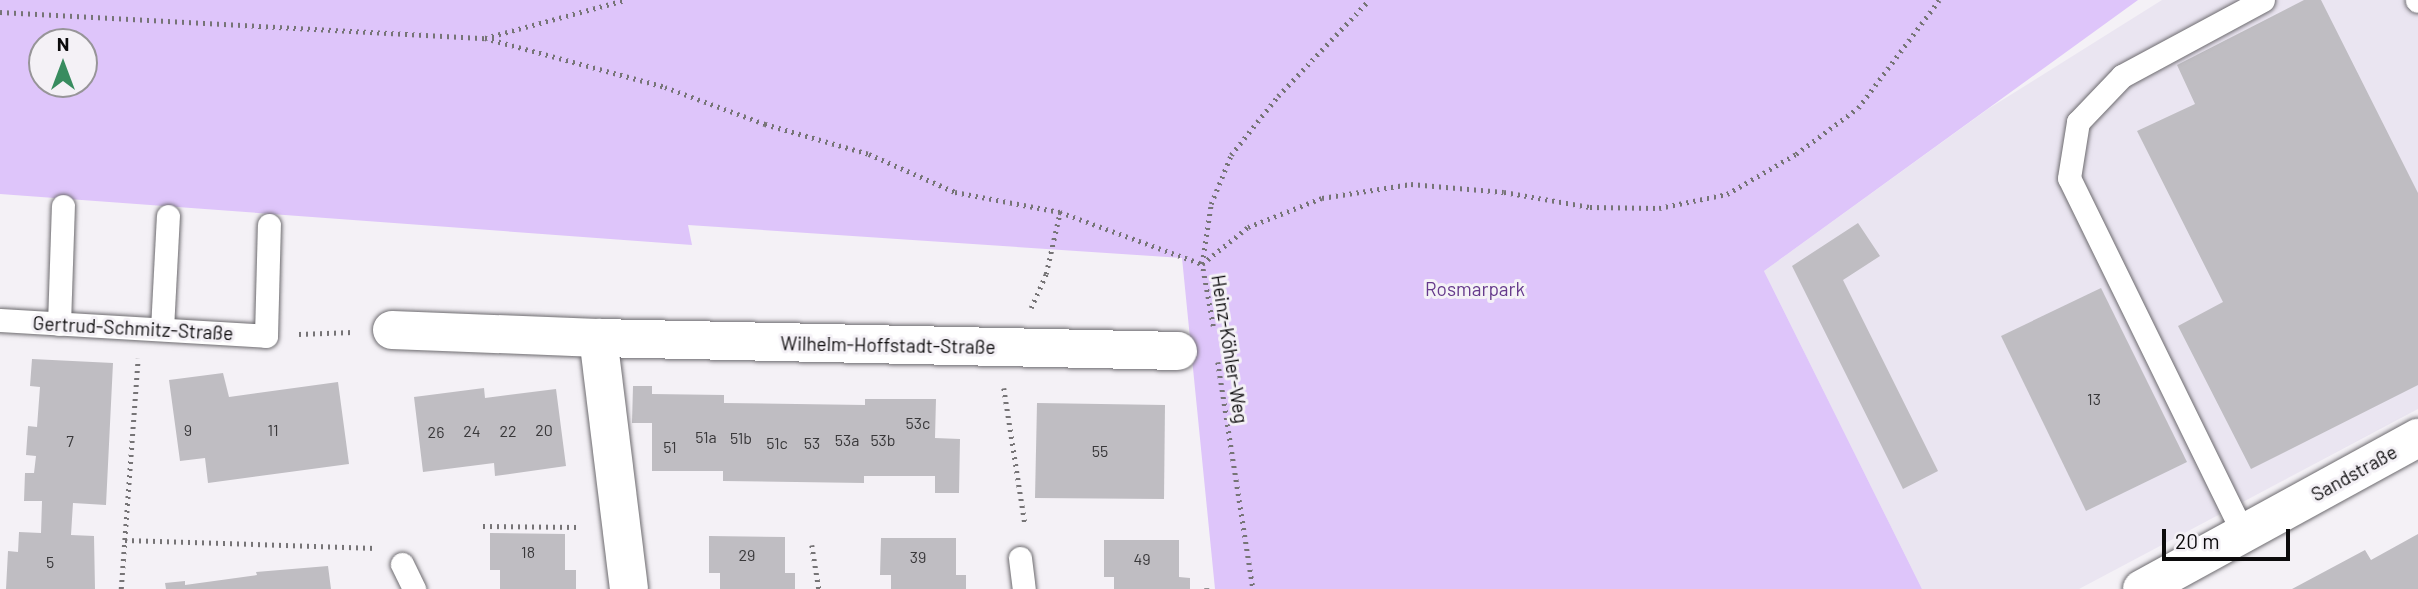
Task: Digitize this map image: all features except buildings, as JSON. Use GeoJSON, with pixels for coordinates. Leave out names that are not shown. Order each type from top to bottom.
{"type":"FeatureCollection","features":[{"type":"Feature","properties":{"kind":"street","name":"Wilhelm-Hoffstadt-Straße"},"geometry":{"type":"LineString","coordinates":[[392,330],[598,338],[1178,351]]}},
{"type":"Feature","properties":{"kind":"street"},"geometry":{"type":"LineString","coordinates":[[598,338],[629,589]]}},
{"type":"Feature","properties":{"kind":"street","name":"Sandstraße"},"geometry":{"type":"LineString","coordinates":[[2142,589],[2418,438]]}},
{"type":"Feature","properties":{"kind":"lane"},"geometry":{"type":"LineString","coordinates":[[2243,533],[2069,178],[2078,122],[2122,76],[2263,0]]}},
{"type":"Feature","properties":{"kind":"lane"},"geometry":{"type":"LineString","coordinates":[[59,324],[63,206]]}},
{"type":"Feature","properties":{"kind":"lane"},"geometry":{"type":"LineString","coordinates":[[151,329],[168,216]]}},
{"type":"Feature","properties":{"kind":"lane"},"geometry":{"type":"LineString","coordinates":[[266,336],[269,225]]}},
{"type":"Feature","properties":{"kind":"lane","name":"Gertrud-Schmitz-Straße"},"geometry":{"type":"LineString","coordinates":[[0,320],[266,336]]}},
{"type":"Feature","properties":{"kind":"lane"},"geometry":{"type":"LineString","coordinates":[[1020,558],[1024,589]]}},
{"type":"Feature","properties":{"kind":"lane"},"geometry":{"type":"LineString","coordinates":[[402,564],[414,589]]}},
{"type":"Feature","properties":{"kind":"path"},"geometry":{"type":"LineString","coordinates":[[485,38],[625,0]]}},
{"type":"Feature","properties":{"kind":"path","name":"Heinz-Köhler-Weg"},"geometry":{"type":"LineString","coordinates":[[1214,334],[1202,264],[1212,204],[1231,155],[1278,96],[1369,0]]}},
{"type":"Feature","properties":{"kind":"path"},"geometry":{"type":"LineString","coordinates":[[0,12],[485,38],[665,87],[765,124],[869,155],[955,192],[1060,212],[1202,264],[1248,227],[1322,198],[1411,184],[1504,192],[1590,207],[1659,208],[1727,194],[1796,155],[1858,108],[1939,0]]}},
{"type":"Feature","properties":{"kind":"path"},"geometry":{"type":"LineString","coordinates":[[121,589],[151,329]]}},
{"type":"Feature","properties":{"kind":"path"},"geometry":{"type":"LineString","coordinates":[[266,336],[392,330]]}},
{"type":"Feature","properties":{"kind":"path","name":"Heinz-Köhler-Weg"},"geometry":{"type":"LineString","coordinates":[[1216,348],[1253,589]]}},
{"type":"Feature","properties":{"kind":"path"},"geometry":{"type":"LineString","coordinates":[[483,526],[622,528]]}},
{"type":"Feature","properties":{"kind":"path"},"geometry":{"type":"LineString","coordinates":[[125,540],[374,547],[402,564]]}},
{"type":"Feature","properties":{"kind":"path"},"geometry":{"type":"LineString","coordinates":[[812,545],[818,589]]}},
{"type":"Feature","properties":{"kind":"shaded area"},"geometry":{"type":"Polygon","coordinates":[[[2162,0],[2418,0],[2418,409],[2079,589],[1922,589],[1764,271],[1988,109],[2162,0]]]}},
{"type":"Feature","properties":{"kind":"green space","name":"Rosmarpark"},"geometry":{"type":"Polygon","coordinates":[[[0,0],[2138,0],[1764,271],[1922,589],[1215,589],[1182,258],[688,225],[692,245],[0,194],[0,0]]]}}]}
